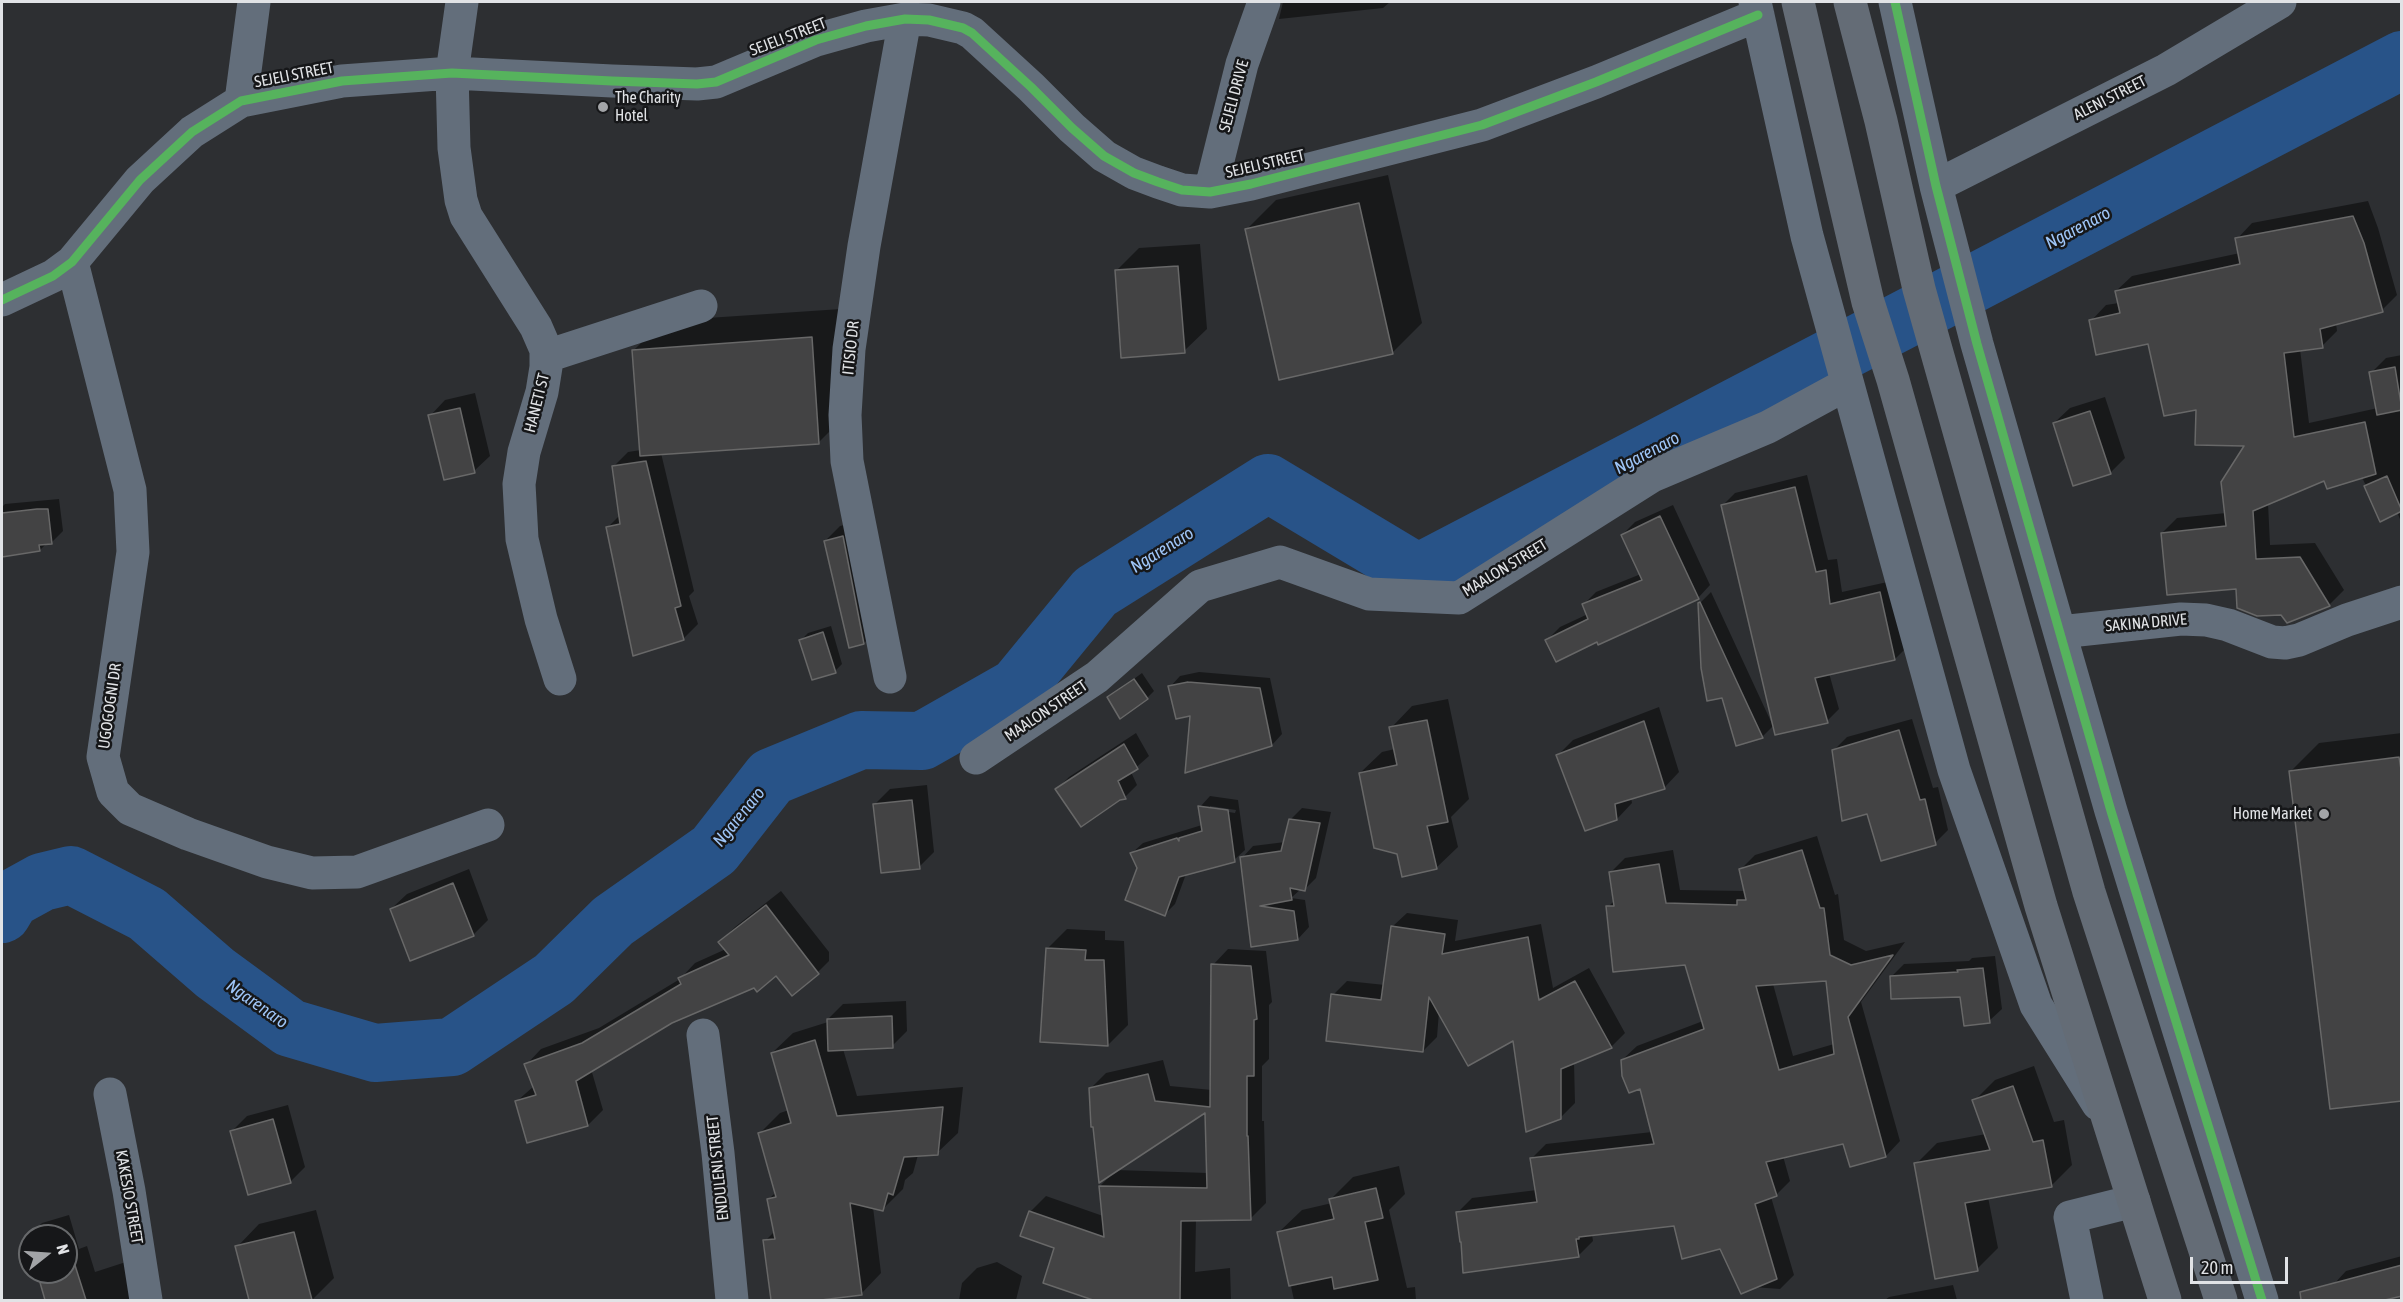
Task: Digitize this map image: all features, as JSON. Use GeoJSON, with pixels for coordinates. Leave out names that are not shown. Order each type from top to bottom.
{"type":"FeatureCollection","features":[{"type":"Feature","properties":{"kind":"highway"},"geometry":{"type":"LineString","coordinates":[[1798,2],[1868,302],[1893,380],[2041,906],[2165,1300]]}},
{"type":"Feature","properties":{"kind":"highway"},"geometry":{"type":"LineString","coordinates":[[1850,2],[1881,121],[1919,289],[2089,892],[2221,1300]]}},
{"type":"Feature","properties":{"kind":"street"},"geometry":{"type":"LineString","coordinates":[[241,101],[254,2]]}},
{"type":"Feature","properties":{"kind":"street","name":"HANETI ST"},"geometry":{"type":"LineString","coordinates":[[462,2],[452,73],[454,148],[461,201],[466,216],[536,327],[547,356],[542,392],[524,452],[519,484],[522,539],[541,619],[560,679]]}},
{"type":"Feature","properties":{"kind":"street","name":"SEJELI DRIVE"},"geometry":{"type":"LineString","coordinates":[[1210,192],[1242,64],[1264,2]]}},
{"type":"Feature","properties":{"kind":"street"},"geometry":{"type":"LineString","coordinates":[[1896,2],[1936,186],[1977,344],[2111,811],[2262,1300]]}},
{"type":"Feature","properties":{"kind":"street","name":"ALENI STREET"},"geometry":{"type":"LineString","coordinates":[[1936,186],[2166,70],[2280,2]]}},
{"type":"Feature","properties":{"kind":"street"},"geometry":{"type":"LineString","coordinates":[[1757,8],[1807,236],[1954,770],[2036,1005],[2108,1120]]}},
{"type":"Feature","properties":{"kind":"street","name":"SEJELI STREET"},"geometry":{"type":"LineString","coordinates":[[2,300],[53,276],[72,262],[140,180],[192,132],[241,101],[342,81],[452,73],[697,84],[716,82],[816,40],[866,26],[905,19],[950,24],[972,33],[1031,87],[1072,129],[1104,156],[1134,173],[1166,185],[1182,190],[1210,192],[1251,184],[1482,124],[1596,82],[1757,8]]}},
{"type":"Feature","properties":{"kind":"street","name":"ITISIO DR"},"geometry":{"type":"LineString","coordinates":[[890,677],[847,461],[845,416],[849,349],[864,246],[905,19]]}},
{"type":"Feature","properties":{"kind":"street","name":"UGOGOGNI DR"},"geometry":{"type":"LineString","coordinates":[[72,262],[129,490],[133,552],[103,756],[113,792],[130,809],[189,834],[267,862],[312,873],[357,872],[488,825]]}},
{"type":"Feature","properties":{"kind":"street"},"geometry":{"type":"LineString","coordinates":[[547,356],[701,306]]}},
{"type":"Feature","properties":{"kind":"street","name":"MAALON STREET"},"geometry":{"type":"LineString","coordinates":[[976,758],[1097,677],[1200,586],[1280,562],[1369,594],[1459,598],[1652,476],[1768,427],[1847,384]]}},
{"type":"Feature","properties":{"kind":"street","name":"SAKINA DRIVE"},"geometry":{"type":"LineString","coordinates":[[2060,632],[2181,619],[2206,620],[2228,625],[2272,642],[2285,643],[2402,602]]}},
{"type":"Feature","properties":{"kind":"street","name":"ENDULENI STREET"},"geometry":{"type":"LineString","coordinates":[[703,1035],[718,1153],[732,1300]]}},
{"type":"Feature","properties":{"kind":"street","name":"KAKESIO STREET"},"geometry":{"type":"LineString","coordinates":[[110,1094],[129,1191],[146,1300]]}},
{"type":"Feature","properties":{"kind":"street"},"geometry":{"type":"LineString","coordinates":[[2087,1300],[2070,1217],[2134,1201]]}},
{"type":"Feature","properties":{"kind":"building"},"geometry":{"type":"Polygon","coordinates":[[[1359,203],[1393,354],[1279,380],[1245,229],[1359,203]]]}},
{"type":"Feature","properties":{"kind":"building"},"geometry":{"type":"Polygon","coordinates":[[[2353,216],[2364,243],[2383,312],[2320,329],[2323,348],[2284,353],[2294,437],[2365,422],[2376,474],[2327,489],[2324,481],[2253,511],[2256,559],[2300,557],[2330,606],[2287,623],[2281,615],[2257,616],[2237,608],[2236,589],[2167,595],[2161,533],[2226,526],[2221,482],[2244,446],[2195,445],[2196,410],[2164,416],[2148,344],[2096,355],[2089,320],[2120,313],[2115,291],[2240,264],[2235,238],[2353,216]]]}},
{"type":"Feature","properties":{"kind":"building"},"geometry":{"type":"Polygon","coordinates":[[[1178,266],[1185,353],[1121,358],[1115,270],[1178,266]]]}},
{"type":"Feature","properties":{"kind":"building"},"geometry":{"type":"Polygon","coordinates":[[[812,337],[819,444],[640,456],[632,350],[812,337]]]}},
{"type":"Feature","properties":{"kind":"building"},"geometry":{"type":"Polygon","coordinates":[[[2395,367],[2402,410],[2377,415],[2369,372],[2395,367]]]}},
{"type":"Feature","properties":{"kind":"building"},"geometry":{"type":"Polygon","coordinates":[[[460,408],[475,473],[444,480],[428,415],[460,408]]]}},
{"type":"Feature","properties":{"kind":"building"},"geometry":{"type":"Polygon","coordinates":[[[2090,411],[2111,474],[2073,486],[2053,423],[2090,411]]]}},
{"type":"Feature","properties":{"kind":"building"},"geometry":{"type":"Polygon","coordinates":[[[646,461],[681,606],[675,608],[684,640],[633,656],[606,527],[620,524],[612,466],[646,461]]]}},
{"type":"Feature","properties":{"kind":"building"},"geometry":{"type":"Polygon","coordinates":[[[2387,476],[2402,511],[2380,522],[2364,486],[2387,476]]]}},
{"type":"Feature","properties":{"kind":"building"},"geometry":{"type":"Polygon","coordinates":[[[1795,487],[1816,572],[1826,570],[1830,604],[1880,592],[1895,660],[1815,678],[1828,723],[1775,735],[1721,505],[1795,487]]]}},
{"type":"Feature","properties":{"kind":"building"},"geometry":{"type":"Polygon","coordinates":[[[48,509],[52,544],[39,545],[40,551],[2,557],[2,513],[48,509]]]}},
{"type":"Feature","properties":{"kind":"building"},"geometry":{"type":"Polygon","coordinates":[[[1660,516],[1699,599],[1556,662],[1545,640],[1588,619],[1582,604],[1642,580],[1621,535],[1660,516]]]}},
{"type":"Feature","properties":{"kind":"building"},"geometry":{"type":"Polygon","coordinates":[[[843,536],[864,644],[849,648],[824,541],[843,536]]]}},
{"type":"Feature","properties":{"kind":"building"},"geometry":{"type":"Polygon","coordinates":[[[1700,602],[1763,738],[1736,746],[1722,698],[1707,701],[1701,668],[1698,603],[1700,602]]]}},
{"type":"Feature","properties":{"kind":"building"},"geometry":{"type":"Polygon","coordinates":[[[823,632],[836,673],[812,680],[799,640],[823,632]]]}},
{"type":"Feature","properties":{"kind":"building"},"geometry":{"type":"Polygon","coordinates":[[[1134,679],[1148,699],[1120,719],[1107,697],[1134,679]]]}},
{"type":"Feature","properties":{"kind":"building"},"geometry":{"type":"Polygon","coordinates":[[[1188,682],[1260,688],[1272,746],[1185,773],[1190,716],[1176,719],[1168,686],[1188,682]]]}},
{"type":"Feature","properties":{"kind":"building"},"geometry":{"type":"Polygon","coordinates":[[[1427,720],[1448,822],[1427,826],[1437,869],[1402,877],[1397,854],[1374,848],[1359,773],[1397,765],[1389,727],[1427,720]]]}},
{"type":"Feature","properties":{"kind":"building"},"geometry":{"type":"Polygon","coordinates":[[[1644,721],[1665,789],[1615,804],[1617,820],[1585,831],[1556,755],[1644,721]]]}},
{"type":"Feature","properties":{"kind":"building"},"geometry":{"type":"Polygon","coordinates":[[[1899,730],[1920,800],[1925,799],[1936,845],[1881,861],[1867,814],[1842,821],[1832,750],[1899,730]]]}},
{"type":"Feature","properties":{"kind":"building"},"geometry":{"type":"Polygon","coordinates":[[[1124,744],[1138,769],[1118,781],[1126,799],[1120,800],[1081,827],[1055,789],[1124,744]]]}},
{"type":"Feature","properties":{"kind":"building"},"geometry":{"type":"Polygon","coordinates":[[[2399,757],[2402,776],[2402,1101],[2330,1109],[2289,771],[2399,757]]]}},
{"type":"Feature","properties":{"kind":"building"},"geometry":{"type":"Polygon","coordinates":[[[912,800],[920,869],[881,873],[873,804],[912,800]]]}},
{"type":"Feature","properties":{"kind":"building"},"geometry":{"type":"Polygon","coordinates":[[[1198,806],[1228,810],[1235,862],[1179,877],[1165,916],[1125,900],[1137,868],[1130,853],[1177,838],[1179,841],[1179,838],[1202,831],[1198,806]]]}},
{"type":"Feature","properties":{"kind":"building"},"geometry":{"type":"Polygon","coordinates":[[[1289,819],[1320,823],[1305,891],[1290,888],[1292,900],[1260,906],[1294,911],[1298,940],[1251,947],[1240,857],[1281,851],[1289,819]]]}},
{"type":"Feature","properties":{"kind":"building"},"geometry":{"type":"Polygon","coordinates":[[[1802,850],[1820,908],[1824,908],[1830,955],[1851,965],[1893,955],[1848,1017],[1886,1157],[1850,1167],[1843,1144],[1766,1162],[1777,1196],[1755,1204],[1777,1279],[1741,1294],[1720,1249],[1682,1259],[1674,1226],[1579,1237],[1576,1239],[1579,1257],[1463,1273],[1456,1212],[1537,1202],[1530,1158],[1654,1144],[1640,1089],[1629,1093],[1622,1076],[1621,1060],[1704,1029],[1685,965],[1613,972],[1606,906],[1614,906],[1609,872],[1659,864],[1666,903],[1737,905],[1737,900],[1746,900],[1739,869],[1802,850]],[[1826,981],[1756,986],[1779,1070],[1834,1054],[1826,981]]]}},
{"type":"Feature","properties":{"kind":"building"},"geometry":{"type":"Polygon","coordinates":[[[453,883],[474,936],[410,961],[390,909],[453,883]]]}},
{"type":"Feature","properties":{"kind":"building"},"geometry":{"type":"Polygon","coordinates":[[[766,905],[819,974],[792,996],[776,976],[757,992],[754,988],[672,1023],[576,1081],[588,1126],[527,1143],[515,1101],[536,1095],[524,1064],[582,1043],[681,984],[678,978],[729,955],[718,942],[766,905]]]}},
{"type":"Feature","properties":{"kind":"building"},"geometry":{"type":"Polygon","coordinates":[[[1391,926],[1445,934],[1442,954],[1528,937],[1539,1000],[1575,981],[1612,1048],[1561,1069],[1561,1119],[1526,1132],[1513,1041],[1468,1066],[1429,997],[1423,1052],[1326,1041],[1331,994],[1381,1000],[1391,926]]]}},
{"type":"Feature","properties":{"kind":"building"},"geometry":{"type":"Polygon","coordinates":[[[1046,948],[1086,950],[1085,960],[1104,960],[1108,1046],[1040,1042],[1046,948]]]}},
{"type":"Feature","properties":{"kind":"building"},"geometry":{"type":"Polygon","coordinates":[[[1211,964],[1251,966],[1257,1019],[1254,1020],[1254,1076],[1247,1076],[1251,1220],[1181,1221],[1180,1300],[1093,1300],[1043,1283],[1054,1248],[1020,1236],[1029,1211],[1104,1237],[1099,1186],[1207,1188],[1205,1113],[1099,1183],[1093,1127],[1091,1127],[1089,1088],[1148,1074],[1155,1101],[1210,1107],[1211,964]]]}},
{"type":"Feature","properties":{"kind":"building"},"geometry":{"type":"Polygon","coordinates":[[[1983,968],[1990,1023],[1964,1026],[1960,997],[1891,999],[1890,976],[1958,972],[1957,970],[1983,968]]]}},
{"type":"Feature","properties":{"kind":"building"},"geometry":{"type":"Polygon","coordinates":[[[892,1016],[893,1048],[828,1051],[827,1019],[892,1016]]]}},
{"type":"Feature","properties":{"kind":"building"},"geometry":{"type":"Polygon","coordinates":[[[815,1040],[837,1116],[943,1107],[938,1155],[904,1157],[893,1195],[888,1193],[883,1211],[850,1203],[862,1295],[821,1300],[771,1300],[763,1240],[775,1239],[767,1199],[776,1197],[758,1133],[791,1123],[771,1053],[815,1040]]]}},
{"type":"Feature","properties":{"kind":"building"},"geometry":{"type":"Polygon","coordinates":[[[2013,1086],[2033,1142],[2043,1140],[2052,1187],[1965,1203],[1978,1271],[1935,1279],[1914,1163],[1990,1150],[1972,1100],[2013,1086]]]}},
{"type":"Feature","properties":{"kind":"building"},"geometry":{"type":"Polygon","coordinates":[[[273,1119],[291,1183],[248,1195],[230,1131],[273,1119]]]}},
{"type":"Feature","properties":{"kind":"building"},"geometry":{"type":"Polygon","coordinates":[[[1376,1188],[1383,1218],[1365,1222],[1378,1280],[1334,1289],[1332,1277],[1289,1286],[1277,1232],[1334,1219],[1329,1199],[1376,1188]]]}},
{"type":"Feature","properties":{"kind":"building"},"geometry":{"type":"Polygon","coordinates":[[[294,1232],[312,1300],[249,1300],[235,1246],[294,1232]]]}},
{"type":"Feature","properties":{"kind":"building"},"geometry":{"type":"Polygon","coordinates":[[[2402,1265],[2402,1296],[2385,1300],[2301,1300],[2300,1292],[2402,1265]]]}},
{"type":"Feature","properties":{"kind":"building"},"geometry":{"type":"Polygon","coordinates":[[[78,1275],[86,1300],[45,1300],[40,1284],[78,1284],[78,1275]]]}},
{"type":"Feature","properties":{"kind":"waterway","name":"Ngarenaro"},"geometry":{"type":"LineString","coordinates":[[2,914],[11,899],[42,882],[71,875],[147,914],[215,973],[290,1028],[375,1053],[452,1047],[554,979],[613,921],[714,850],[771,777],[861,740],[922,741],[1017,687],[1095,592],[1268,483],[1418,573],[2402,60]]}},
{"type":"Feature","properties":{"kind":"cycle path"},"geometry":{"type":"LineString","coordinates":[[1895,2],[1936,186],[1977,344],[2111,811],[2262,1300]]}},
{"type":"Feature","properties":{"kind":"cycle path"},"geometry":{"type":"LineString","coordinates":[[2,300],[53,276],[72,262],[140,180],[192,132],[241,101],[342,81],[452,73],[697,84],[716,82],[816,40],[866,26],[905,19],[929,20],[963,28],[972,33],[1104,156],[1134,173],[1158,182],[1182,190],[1210,192],[1251,184],[1482,125],[1596,82],[1758,15]]}},
{"type":"Feature","properties":{"kind":"place","name":"The Charity Hotel"},"geometry":{"type":"Point","coordinates":[603,107]}},
{"type":"Feature","properties":{"kind":"place","name":"Home Market"},"geometry":{"type":"Point","coordinates":[2324,814]}}]}
